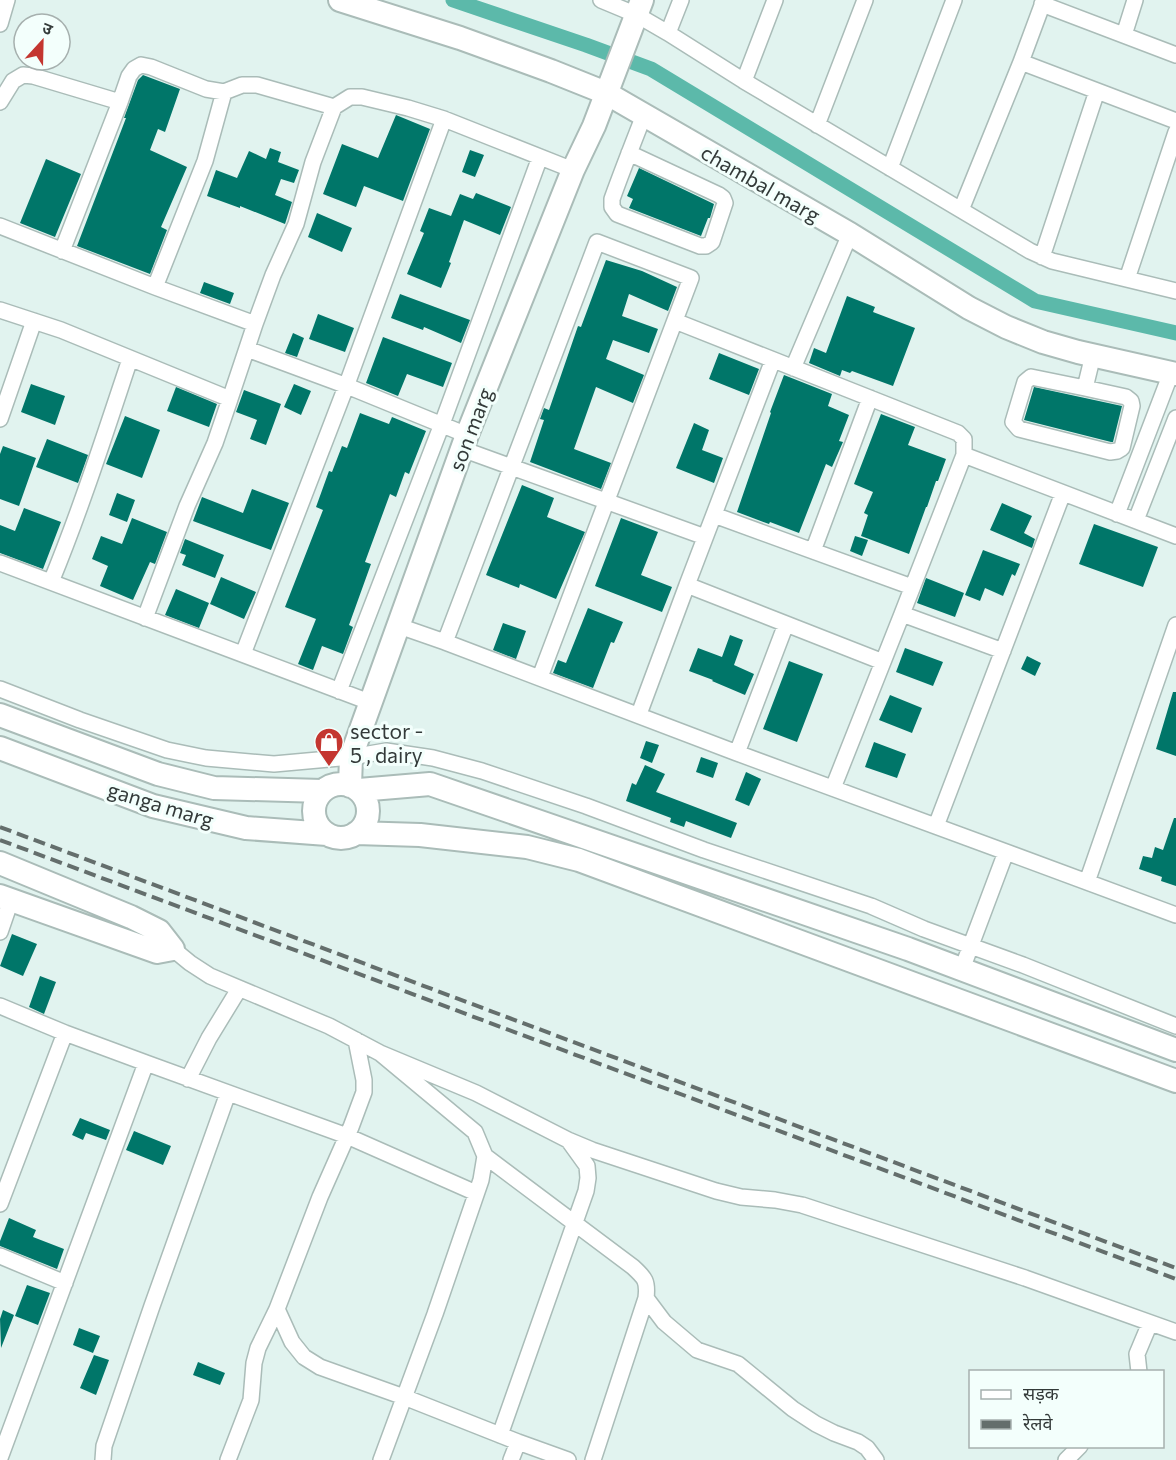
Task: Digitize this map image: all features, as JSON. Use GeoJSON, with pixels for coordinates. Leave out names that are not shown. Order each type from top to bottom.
{"type":"FeatureCollection","features":[{"type":"Feature","properties":{"kind":"street","name":"chambal marg"},"geometry":{"type":"LineString","coordinates":[[340,0],[460,38],[551,71],[609,86],[644,116],[850,234],[969,308],[1006,327],[1043,342],[1174,373]]}},
{"type":"Feature","properties":{"kind":"street"},"geometry":{"type":"LineString","coordinates":[[601,0],[637,13],[744,81],[1030,251],[1052,261],[1176,291]]}},
{"type":"Feature","properties":{"kind":"street"},"geometry":{"type":"LineString","coordinates":[[668,33],[681,0]]}},
{"type":"Feature","properties":{"kind":"street"},"geometry":{"type":"LineString","coordinates":[[744,81],[775,0]]}},
{"type":"Feature","properties":{"kind":"street"},"geometry":{"type":"LineString","coordinates":[[817,125],[865,0]]}},
{"type":"Feature","properties":{"kind":"street"},"geometry":{"type":"LineString","coordinates":[[890,168],[954,0]]}},
{"type":"Feature","properties":{"kind":"street"},"geometry":{"type":"LineString","coordinates":[[1124,35],[1135,0]]}},
{"type":"Feature","properties":{"kind":"street"},"geometry":{"type":"LineString","coordinates":[[961,210],[1043,2],[1176,55]]}},
{"type":"Feature","properties":{"kind":"street","name":"son marg"},"geometry":{"type":"LineString","coordinates":[[354,788],[351,757],[464,442],[573,170],[594,126],[637,13]]}},
{"type":"Feature","properties":{"kind":"street"},"geometry":{"type":"LineString","coordinates":[[1021,62],[1176,121]]}},
{"type":"Feature","properties":{"kind":"street"},"geometry":{"type":"LineString","coordinates":[[62,251],[129,76],[141,65],[152,67],[206,89],[224,92],[242,85],[257,85],[334,108]]}},
{"type":"Feature","properties":{"kind":"street"},"geometry":{"type":"LineString","coordinates":[[0,102],[13,81],[23,75],[120,102]]}},
{"type":"Feature","properties":{"kind":"street"},"geometry":{"type":"LineString","coordinates":[[1042,256],[1096,91]]}},
{"type":"Feature","properties":{"kind":"street"},"geometry":{"type":"LineString","coordinates":[[155,287],[205,161],[224,92]]}},
{"type":"Feature","properties":{"kind":"street"},"geometry":{"type":"LineString","coordinates":[[145,618],[187,506],[215,443],[273,275],[296,224],[313,162],[334,108],[350,97],[362,97],[408,108],[444,119],[573,170]]}},
{"type":"Feature","properties":{"kind":"street"},"geometry":{"type":"LineString","coordinates":[[629,153],[723,198],[725,203],[712,242],[706,246],[699,246],[617,214],[612,207],[612,199],[629,153],[644,116]]}},
{"type":"Feature","properties":{"kind":"street"},"geometry":{"type":"LineString","coordinates":[[243,654],[346,386],[444,119]]}},
{"type":"Feature","properties":{"kind":"street"},"geometry":{"type":"LineString","coordinates":[[1127,279],[1176,132]]}},
{"type":"Feature","properties":{"kind":"street"},"geometry":{"type":"LineString","coordinates":[[339,691],[442,424],[540,157]]}},
{"type":"Feature","properties":{"kind":"street"},"geometry":{"type":"LineString","coordinates":[[0,226],[255,324]]}},
{"type":"Feature","properties":{"kind":"street"},"geometry":{"type":"LineString","coordinates":[[794,368],[850,234]]}},
{"type":"Feature","properties":{"kind":"street"},"geometry":{"type":"LineString","coordinates":[[445,642],[597,242],[691,278],[540,677]]}},
{"type":"Feature","properties":{"kind":"street"},"geometry":{"type":"LineString","coordinates":[[0,310],[61,330],[230,399]]}},
{"type":"Feature","properties":{"kind":"street"},"geometry":{"type":"LineString","coordinates":[[0,419],[34,321]]}},
{"type":"Feature","properties":{"kind":"street"},"geometry":{"type":"LineString","coordinates":[[675,321],[958,433],[964,439],[964,455],[833,788]]}},
{"type":"Feature","properties":{"kind":"street"},"geometry":{"type":"LineString","coordinates":[[247,349],[442,424],[464,442],[512,467],[705,537]]}},
{"type":"Feature","properties":{"kind":"street"},"geometry":{"type":"LineString","coordinates":[[1085,388],[1093,355]]}},
{"type":"Feature","properties":{"kind":"street"},"geometry":{"type":"LineString","coordinates":[[51,582],[69,537],[130,359]]}},
{"type":"Feature","properties":{"kind":"street"},"geometry":{"type":"LineString","coordinates":[[639,714],[773,360]]}},
{"type":"Feature","properties":{"kind":"street"},"geometry":{"type":"LineString","coordinates":[[1117,514],[1174,373]]}},
{"type":"Feature","properties":{"kind":"street"},"geometry":{"type":"LineString","coordinates":[[1027,378],[1085,388],[1126,397],[1131,401],[1132,406],[1122,448],[1117,451],[1110,452],[1019,429],[1015,426],[1013,422],[1027,378]]}},
{"type":"Feature","properties":{"kind":"street"},"geometry":{"type":"LineString","coordinates":[[813,551],[870,398]]}},
{"type":"Feature","properties":{"kind":"street"},"geometry":{"type":"LineString","coordinates":[[1136,520],[1176,418]]}},
{"type":"Feature","properties":{"kind":"street"},"geometry":{"type":"LineString","coordinates":[[964,455],[1176,536]]}},
{"type":"Feature","properties":{"kind":"street"},"geometry":{"type":"LineString","coordinates":[[936,826],[1063,494]]}},
{"type":"Feature","properties":{"kind":"street"},"geometry":{"type":"LineString","coordinates":[[714,515],[912,587]]}},
{"type":"Feature","properties":{"kind":"street"},"geometry":{"type":"LineString","coordinates":[[0,563],[372,703]]}},
{"type":"Feature","properties":{"kind":"street"},"geometry":{"type":"LineString","coordinates":[[687,585],[883,662]]}},
{"type":"Feature","properties":{"kind":"street"},"geometry":{"type":"LineString","coordinates":[[902,614],[1003,651]]}},
{"type":"Feature","properties":{"kind":"street"},"geometry":{"type":"LineString","coordinates":[[737,753],[786,624]]}},
{"type":"Feature","properties":{"kind":"street"},"geometry":{"type":"LineString","coordinates":[[1087,882],[1171,657],[1176,625]]}},
{"type":"Feature","properties":{"kind":"street"},"geometry":{"type":"LineString","coordinates":[[399,626],[1176,915]]}},
{"type":"Feature","properties":{"kind":"street"},"geometry":{"type":"LineString","coordinates":[[0,689],[167,750],[206,758],[274,764],[351,757],[386,751],[432,758],[482,771],[704,850],[871,906],[1176,1026]]}},
{"type":"Feature","properties":{"kind":"street","name":"ganga marg"},"geometry":{"type":"LineString","coordinates":[[0,715],[158,774],[214,788],[322,791]]}},
{"type":"Feature","properties":{"kind":"street","name":"ganga marg"},"geometry":{"type":"LineString","coordinates":[[0,748],[153,806],[246,828],[327,834]]}},
{"type":"Feature","properties":{"kind":"street"},"geometry":{"type":"LineString","coordinates":[[354,788],[365,798],[368,808],[363,827],[347,837],[337,838],[327,834],[315,819],[314,809],[316,799],[322,791],[331,786],[340,784],[354,788],[430,784],[908,949],[1176,1050]]}},
{"type":"Feature","properties":{"kind":"street"},"geometry":{"type":"LineString","coordinates":[[356,833],[420,835],[527,847],[579,860],[1176,1081]]}},
{"type":"Feature","properties":{"kind":"street"},"geometry":{"type":"LineString","coordinates":[[962,969],[1006,852]]}},
{"type":"Feature","properties":{"kind":"street"},"geometry":{"type":"LineString","coordinates":[[0,863],[131,917],[159,931],[173,950],[210,976],[329,1026],[380,1053],[476,1093],[592,1150],[716,1191],[741,1197],[802,1205],[1025,1278],[1176,1332]]}},
{"type":"Feature","properties":{"kind":"street"},"geometry":{"type":"LineString","coordinates":[[0,932],[5,898],[23,871]]}},
{"type":"Feature","properties":{"kind":"street"},"geometry":{"type":"LineString","coordinates":[[5,898],[157,952],[173,950]]}},
{"type":"Feature","properties":{"kind":"street"},"geometry":{"type":"LineString","coordinates":[[188,1079],[209,1038],[239,989]]}},
{"type":"Feature","properties":{"kind":"street"},"geometry":{"type":"LineString","coordinates":[[0,1006],[65,1033],[347,1136],[476,1193]]}},
{"type":"Feature","properties":{"kind":"street"},"geometry":{"type":"LineString","coordinates":[[0,1204],[65,1033]]}},
{"type":"Feature","properties":{"kind":"street"},"geometry":{"type":"LineString","coordinates":[[228,1460],[251,1400],[254,1363],[258,1348],[277,1309],[364,1092],[364,1080],[356,1040]]}},
{"type":"Feature","properties":{"kind":"street"},"geometry":{"type":"LineString","coordinates":[[380,1053],[475,1132],[485,1156],[644,1277],[647,1286],[646,1298],[593,1460]]}},
{"type":"Feature","properties":{"kind":"street"},"geometry":{"type":"LineString","coordinates":[[0,1458],[146,1063]]}},
{"type":"Feature","properties":{"kind":"street"},"geometry":{"type":"LineString","coordinates":[[103,1460],[104,1446],[148,1317],[228,1094]]}},
{"type":"Feature","properties":{"kind":"street"},"geometry":{"type":"LineString","coordinates":[[500,1435],[586,1191],[587,1166],[568,1140]]}},
{"type":"Feature","properties":{"kind":"street"},"geometry":{"type":"LineString","coordinates":[[381,1460],[481,1180],[485,1156]]}},
{"type":"Feature","properties":{"kind":"street"},"geometry":{"type":"LineString","coordinates":[[0,1256],[65,1283]]}},
{"type":"Feature","properties":{"kind":"street"},"geometry":{"type":"LineString","coordinates":[[646,1298],[664,1322],[697,1350],[738,1364],[793,1409],[816,1424],[858,1442],[867,1448],[876,1460]]}},
{"type":"Feature","properties":{"kind":"street"},"geometry":{"type":"LineString","coordinates":[[277,1309],[292,1342],[304,1357],[320,1367],[568,1460]]}},
{"type":"Feature","properties":{"kind":"street"},"geometry":{"type":"LineString","coordinates":[[1139,1370],[1137,1354],[1150,1323]]}},
{"type":"Feature","properties":{"kind":"street"},"geometry":{"type":"LineString","coordinates":[[511,1460],[518,1442]]}},
{"type":"Feature","properties":{"kind":"street"},"geometry":{"type":"LineString","coordinates":[[1066,1460],[1078,1448]]}},
{"type":"Feature","properties":{"kind":"building"},"geometry":{"type":"Polygon","coordinates":[[[143,75],[180,89],[165,132],[158,129],[150,150],[187,167],[161,227],[167,230],[150,274],[77,246],[126,118],[124,118],[138,80],[143,75]]]}},
{"type":"Feature","properties":{"kind":"building"},"geometry":{"type":"Polygon","coordinates":[[[396,115],[430,129],[403,201],[364,186],[356,207],[323,194],[342,144],[378,158],[396,115]]]}},
{"type":"Feature","properties":{"kind":"building"},"geometry":{"type":"Polygon","coordinates":[[[270,148],[281,152],[278,162],[299,170],[294,183],[281,179],[275,195],[292,202],[285,224],[207,196],[216,170],[237,178],[249,151],[266,159],[270,148]]]}},
{"type":"Feature","properties":{"kind":"building"},"geometry":{"type":"Polygon","coordinates":[[[470,150],[484,155],[475,177],[462,172],[470,150]]]}},
{"type":"Feature","properties":{"kind":"building"},"geometry":{"type":"Polygon","coordinates":[[[46,159],[81,174],[55,237],[20,223],[46,159]]]}},
{"type":"Feature","properties":{"kind":"building"},"geometry":{"type":"Polygon","coordinates":[[[639,168],[714,204],[701,236],[629,208],[633,199],[627,196],[639,168]]]}},
{"type":"Feature","properties":{"kind":"building"},"geometry":{"type":"Polygon","coordinates":[[[476,193],[511,207],[500,235],[464,220],[441,288],[407,274],[424,233],[420,231],[429,208],[451,216],[460,194],[473,199],[476,193]]]}},
{"type":"Feature","properties":{"kind":"building"},"geometry":{"type":"Polygon","coordinates":[[[317,213],[352,228],[342,252],[308,237],[317,213]]]}},
{"type":"Feature","properties":{"kind":"building"},"geometry":{"type":"Polygon","coordinates":[[[606,260],[642,271],[677,287],[668,311],[629,294],[622,316],[658,329],[649,353],[613,340],[606,359],[644,375],[633,403],[596,387],[574,449],[611,463],[601,489],[530,462],[544,420],[540,419],[544,408],[549,410],[578,326],[581,327],[606,260]]]}},
{"type":"Feature","properties":{"kind":"building"},"geometry":{"type":"Polygon","coordinates":[[[204,282],[234,293],[230,304],[200,293],[204,282]]]}},
{"type":"Feature","properties":{"kind":"building"},"geometry":{"type":"Polygon","coordinates":[[[400,294],[470,320],[461,343],[424,327],[423,330],[391,318],[400,294]]]}},
{"type":"Feature","properties":{"kind":"building"},"geometry":{"type":"Polygon","coordinates":[[[847,296],[875,307],[873,312],[915,328],[893,386],[852,371],[850,373],[842,370],[840,376],[809,363],[814,348],[826,353],[847,296]]]}},
{"type":"Feature","properties":{"kind":"building"},"geometry":{"type":"Polygon","coordinates":[[[318,314],[354,328],[345,352],[309,339],[318,314]]]}},
{"type":"Feature","properties":{"kind":"building"},"geometry":{"type":"Polygon","coordinates":[[[293,333],[304,338],[297,357],[285,353],[293,333]]]}},
{"type":"Feature","properties":{"kind":"building"},"geometry":{"type":"Polygon","coordinates":[[[383,337],[452,363],[443,387],[407,374],[398,396],[366,383],[383,337]]]}},
{"type":"Feature","properties":{"kind":"building"},"geometry":{"type":"Polygon","coordinates":[[[719,353],[759,369],[749,395],[709,379],[719,353]]]}},
{"type":"Feature","properties":{"kind":"building"},"geometry":{"type":"Polygon","coordinates":[[[784,375],[832,394],[828,406],[849,415],[839,441],[843,442],[832,467],[826,464],[799,533],[737,512],[784,375]]]}},
{"type":"Feature","properties":{"kind":"building"},"geometry":{"type":"Polygon","coordinates":[[[31,384],[65,396],[55,425],[21,412],[31,384]]]}},
{"type":"Feature","properties":{"kind":"building"},"geometry":{"type":"Polygon","coordinates":[[[294,384],[311,391],[301,415],[284,407],[294,384]]]}},
{"type":"Feature","properties":{"kind":"building"},"geometry":{"type":"Polygon","coordinates":[[[176,387],[217,404],[209,427],[167,411],[176,387]]]}},
{"type":"Feature","properties":{"kind":"building"},"geometry":{"type":"Polygon","coordinates":[[[1034,387],[1122,406],[1113,442],[1024,420],[1034,387]]]}},
{"type":"Feature","properties":{"kind":"building"},"geometry":{"type":"Polygon","coordinates":[[[244,390],[281,404],[266,445],[250,439],[257,420],[236,412],[244,390]]]}},
{"type":"Feature","properties":{"kind":"building"},"geometry":{"type":"Polygon","coordinates":[[[360,413],[389,424],[392,417],[426,431],[409,474],[405,472],[396,497],[390,494],[365,562],[371,564],[349,625],[353,627],[343,654],[322,646],[313,670],[298,664],[316,619],[285,607],[323,510],[316,507],[329,471],[332,472],[342,446],[347,448],[360,413]]]}},
{"type":"Feature","properties":{"kind":"building"},"geometry":{"type":"Polygon","coordinates":[[[881,414],[915,427],[908,445],[946,459],[909,554],[861,536],[868,515],[864,513],[873,492],[854,484],[881,414]]]}},
{"type":"Feature","properties":{"kind":"building"},"geometry":{"type":"Polygon","coordinates":[[[125,416],[160,430],[142,478],[106,464],[125,416]]]}},
{"type":"Feature","properties":{"kind":"building"},"geometry":{"type":"Polygon","coordinates":[[[694,423],[709,430],[702,450],[723,458],[714,483],[676,468],[694,423]]]}},
{"type":"Feature","properties":{"kind":"building"},"geometry":{"type":"Polygon","coordinates":[[[47,439],[88,455],[78,483],[36,467],[47,439]]]}},
{"type":"Feature","properties":{"kind":"building"},"geometry":{"type":"Polygon","coordinates":[[[3,446],[36,458],[19,506],[0,499],[0,454],[3,446]]]}},
{"type":"Feature","properties":{"kind":"building"},"geometry":{"type":"Polygon","coordinates":[[[522,485],[554,498],[547,517],[585,532],[556,599],[520,584],[519,588],[486,575],[522,485]]]}},
{"type":"Feature","properties":{"kind":"building"},"geometry":{"type":"Polygon","coordinates":[[[252,489],[289,503],[271,550],[193,521],[202,497],[243,513],[252,489]]]}},
{"type":"Feature","properties":{"kind":"building"},"geometry":{"type":"Polygon","coordinates":[[[117,493],[135,500],[127,522],[109,515],[117,493]]]}},
{"type":"Feature","properties":{"kind":"building"},"geometry":{"type":"Polygon","coordinates":[[[1002,503],[1032,516],[1024,533],[1035,539],[1032,548],[990,530],[1002,503]]]}},
{"type":"Feature","properties":{"kind":"building"},"geometry":{"type":"Polygon","coordinates":[[[24,508],[61,522],[43,569],[0,553],[0,525],[15,531],[24,508]]]}},
{"type":"Feature","properties":{"kind":"building"},"geometry":{"type":"Polygon","coordinates":[[[132,518],[167,532],[155,564],[150,562],[133,600],[100,586],[108,566],[92,559],[101,536],[122,544],[132,518]]]}},
{"type":"Feature","properties":{"kind":"building"},"geometry":{"type":"Polygon","coordinates":[[[621,518],[658,532],[641,575],[672,587],[662,612],[595,586],[621,518]]]}},
{"type":"Feature","properties":{"kind":"building"},"geometry":{"type":"Polygon","coordinates":[[[1094,524],[1158,547],[1143,587],[1079,564],[1094,524]]]}},
{"type":"Feature","properties":{"kind":"building"},"geometry":{"type":"Polygon","coordinates":[[[855,536],[868,540],[862,556],[850,551],[855,536]]]}},
{"type":"Feature","properties":{"kind":"building"},"geometry":{"type":"Polygon","coordinates":[[[185,539],[224,555],[215,578],[182,565],[186,555],[180,553],[185,539]]]}},
{"type":"Feature","properties":{"kind":"building"},"geometry":{"type":"Polygon","coordinates":[[[983,550],[1020,564],[1015,576],[1012,574],[1003,596],[985,588],[980,601],[965,595],[983,550]]]}},
{"type":"Feature","properties":{"kind":"building"},"geometry":{"type":"Polygon","coordinates":[[[221,577],[256,592],[244,619],[210,604],[221,577]]]}},
{"type":"Feature","properties":{"kind":"building"},"geometry":{"type":"Polygon","coordinates":[[[926,578],[964,593],[955,617],[917,603],[926,578]]]}},
{"type":"Feature","properties":{"kind":"building"},"geometry":{"type":"Polygon","coordinates":[[[176,589],[209,603],[199,628],[165,615],[176,589]]]}},
{"type":"Feature","properties":{"kind":"building"},"geometry":{"type":"Polygon","coordinates":[[[588,608],[623,622],[614,643],[611,642],[593,688],[553,673],[558,660],[566,663],[588,608]]]}},
{"type":"Feature","properties":{"kind":"building"},"geometry":{"type":"Polygon","coordinates":[[[503,623],[526,631],[516,659],[493,650],[503,623]]]}},
{"type":"Feature","properties":{"kind":"building"},"geometry":{"type":"Polygon","coordinates":[[[730,635],[743,640],[734,665],[754,674],[745,695],[689,671],[698,648],[722,657],[730,635]]]}},
{"type":"Feature","properties":{"kind":"building"},"geometry":{"type":"Polygon","coordinates":[[[905,648],[943,662],[933,686],[896,672],[905,648]]]}},
{"type":"Feature","properties":{"kind":"building"},"geometry":{"type":"Polygon","coordinates":[[[1027,656],[1041,663],[1035,676],[1021,669],[1027,656]]]}},
{"type":"Feature","properties":{"kind":"building"},"geometry":{"type":"Polygon","coordinates":[[[789,661],[823,674],[797,742],[763,729],[789,661]]]}},
{"type":"Feature","properties":{"kind":"building"},"geometry":{"type":"Polygon","coordinates":[[[1173,692],[1176,692],[1176,756],[1156,749],[1173,692]]]}},
{"type":"Feature","properties":{"kind":"building"},"geometry":{"type":"Polygon","coordinates":[[[890,695],[922,708],[912,733],[879,720],[890,695]]]}},
{"type":"Feature","properties":{"kind":"building"},"geometry":{"type":"Polygon","coordinates":[[[646,741],[659,745],[652,763],[640,758],[646,741]]]}},
{"type":"Feature","properties":{"kind":"building"},"geometry":{"type":"Polygon","coordinates":[[[874,742],[906,754],[897,778],[865,767],[874,742]]]}},
{"type":"Feature","properties":{"kind":"building"},"geometry":{"type":"Polygon","coordinates":[[[701,757],[718,763],[713,778],[696,772],[701,757]]]}},
{"type":"Feature","properties":{"kind":"building"},"geometry":{"type":"Polygon","coordinates":[[[645,765],[665,774],[656,792],[737,823],[731,838],[686,821],[684,827],[670,822],[671,818],[626,801],[632,783],[636,785],[645,765]]]}},
{"type":"Feature","properties":{"kind":"building"},"geometry":{"type":"Polygon","coordinates":[[[746,772],[761,779],[749,806],[735,800],[746,772]]]}},
{"type":"Feature","properties":{"kind":"building"},"geometry":{"type":"Polygon","coordinates":[[[1174,818],[1176,818],[1176,886],[1161,881],[1162,877],[1139,869],[1143,856],[1152,858],[1155,847],[1163,850],[1174,818]]]}},
{"type":"Feature","properties":{"kind":"building"},"geometry":{"type":"Polygon","coordinates":[[[12,934],[37,944],[23,976],[0,966],[12,934]]]}},
{"type":"Feature","properties":{"kind":"building"},"geometry":{"type":"Polygon","coordinates":[[[40,976],[56,982],[44,1014],[29,1007],[40,976]]]}},
{"type":"Feature","properties":{"kind":"building"},"geometry":{"type":"Polygon","coordinates":[[[80,1118],[110,1130],[106,1140],[86,1133],[83,1140],[72,1135],[80,1118]]]}},
{"type":"Feature","properties":{"kind":"building"},"geometry":{"type":"Polygon","coordinates":[[[134,1131],[171,1146],[163,1165],[126,1150],[134,1131]]]}},
{"type":"Feature","properties":{"kind":"building"},"geometry":{"type":"Polygon","coordinates":[[[9,1218],[36,1230],[33,1237],[64,1249],[57,1269],[0,1246],[9,1218]]]}},
{"type":"Feature","properties":{"kind":"building"},"geometry":{"type":"Polygon","coordinates":[[[27,1285],[50,1293],[38,1325],[15,1316],[27,1285]]]}},
{"type":"Feature","properties":{"kind":"building"},"geometry":{"type":"Polygon","coordinates":[[[3,1310],[14,1315],[1,1348],[0,1319],[3,1310]]]}},
{"type":"Feature","properties":{"kind":"building"},"geometry":{"type":"Polygon","coordinates":[[[79,1328],[100,1336],[93,1353],[73,1345],[79,1328]]]}},
{"type":"Feature","properties":{"kind":"building"},"geometry":{"type":"Polygon","coordinates":[[[94,1355],[109,1360],[96,1395],[80,1388],[94,1355]]]}},
{"type":"Feature","properties":{"kind":"building"},"geometry":{"type":"Polygon","coordinates":[[[198,1362],[225,1373],[220,1385],[193,1375],[198,1362]]]}},
{"type":"Feature","properties":{"kind":"waterway"},"geometry":{"type":"LineString","coordinates":[[453,0],[651,69],[1035,301],[1176,333]]}},
{"type":"Feature","properties":{"kind":"railway"},"geometry":{"type":"LineString","coordinates":[[0,827],[1176,1268]]}},
{"type":"Feature","properties":{"kind":"railway"},"geometry":{"type":"LineString","coordinates":[[0,840],[1176,1279]]}},
{"type":"Feature","properties":{"kind":"place","name":"sector - 5 , dairy"},"geometry":{"type":"Point","coordinates":[329,768]}}]}
